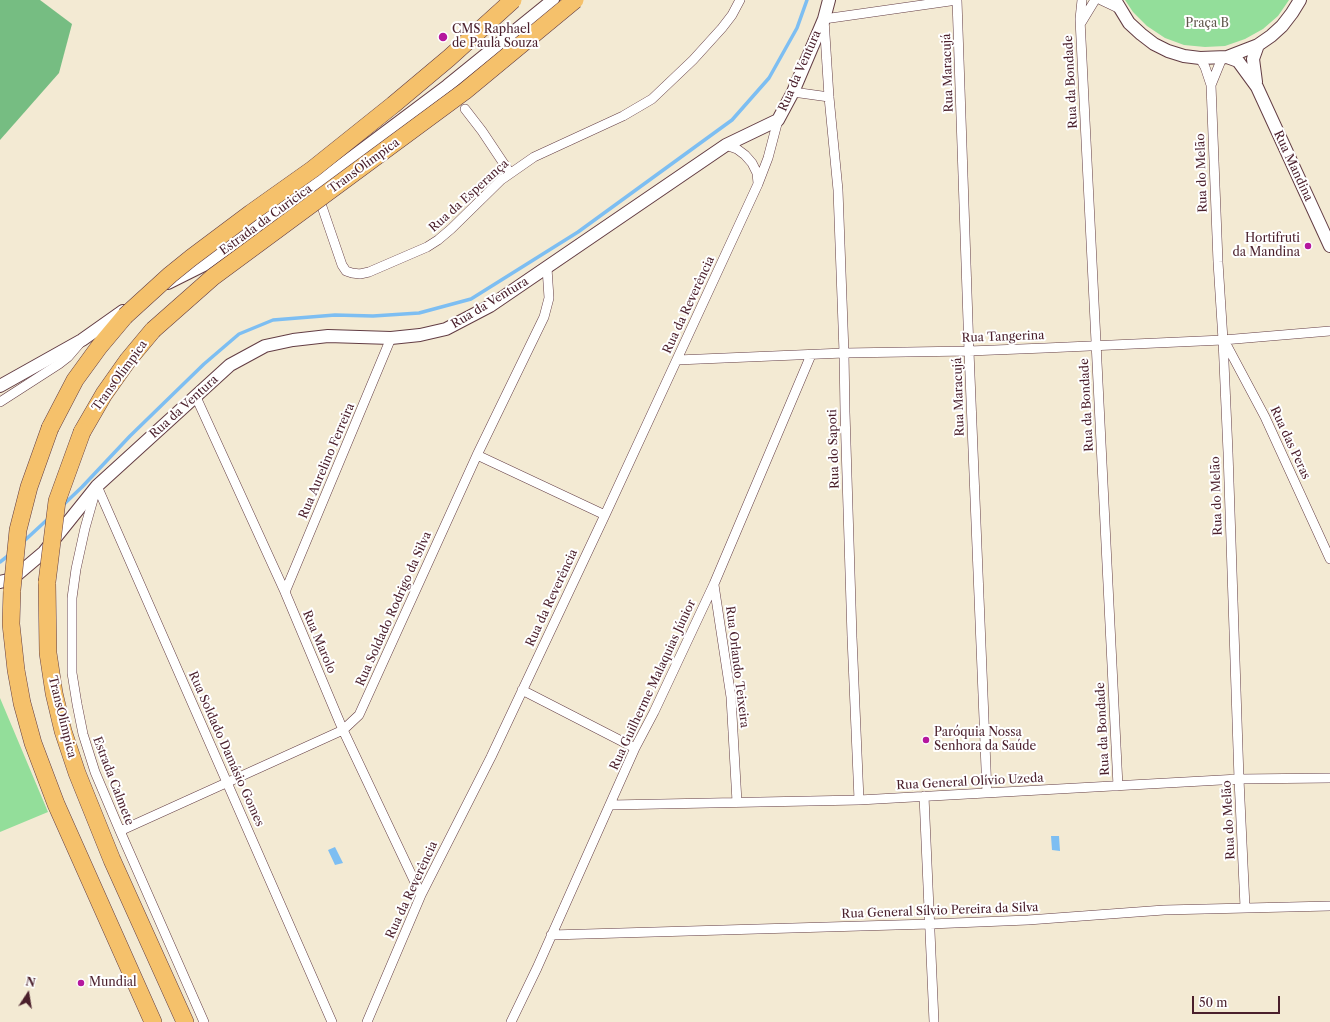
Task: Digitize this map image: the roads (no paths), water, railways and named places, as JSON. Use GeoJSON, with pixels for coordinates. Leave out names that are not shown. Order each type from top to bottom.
{"type":"FeatureCollection","features":[{"type":"Feature","properties":{"kind":"highway"},"geometry":{"type":"LineString","coordinates":[[153,1022],[56,804],[33,743],[22,703],[16,670],[12,624],[6,586],[29,487],[50,428],[75,380],[99,347],[125,316],[191,258],[250,213],[313,169],[393,106],[513,0]]}},
{"type":"Feature","properties":{"kind":"highway","name":"TransOlímpica"},"geometry":{"type":"LineString","coordinates":[[185,1022],[112,860],[77,773],[54,693],[48,654],[47,582],[57,500],[82,432],[104,394],[128,360],[153,330],[213,277],[465,91],[575,0]]}},
{"type":"Feature","properties":{"kind":"street","name":"Estrada da Curicica"},"geometry":{"type":"LineString","coordinates":[[0,386],[82,340],[146,295],[204,265],[315,185],[447,86],[553,0]]}},
{"type":"Feature","properties":{"kind":"street","name":"Rua da Esperança"},"geometry":{"type":"LineString","coordinates":[[315,185],[342,265],[346,271],[360,274],[369,272],[427,247],[451,229],[488,191],[510,173],[534,157],[623,116],[652,99],[698,54],[732,15],[740,0]]}},
{"type":"Feature","properties":{"kind":"street","name":"Rua da Ventura"},"geometry":{"type":"LineString","coordinates":[[6,586],[12,579],[44,552],[97,486],[230,365],[265,346],[292,340],[328,336],[391,338],[420,335],[446,329],[490,306],[726,145],[778,120],[793,92],[824,19],[829,0]]}},
{"type":"Feature","properties":{"kind":"street"},"geometry":{"type":"LineString","coordinates":[[824,19],[957,0]]}},
{"type":"Feature","properties":{"kind":"street","name":"Rua Maracujá"},"geometry":{"type":"LineString","coordinates":[[957,0],[969,351],[987,793]]}},
{"type":"Feature","properties":{"kind":"street","name":"Rua da Bondade"},"geometry":{"type":"LineString","coordinates":[[1082,0],[1080,8],[1080,24],[1118,786]]}},
{"type":"Feature","properties":{"kind":"street","name":"Rua da Bondade"},"geometry":{"type":"LineString","coordinates":[[1080,24],[1095,0]]}},
{"type":"Feature","properties":{"kind":"street"},"geometry":{"type":"LineString","coordinates":[[1101,0],[1117,5],[1129,23],[1140,34],[1154,44],[1173,53],[1200,58],[1224,57],[1258,45],[1282,26],[1300,0]]}},
{"type":"Feature","properties":{"kind":"street","name":"Rua do Sapoti"},"geometry":{"type":"LineString","coordinates":[[824,19],[829,97],[838,190],[859,800]]}},
{"type":"Feature","properties":{"kind":"street","name":"Rua Mandina"},"geometry":{"type":"LineString","coordinates":[[1257,87],[1253,59],[1258,45]]}},
{"type":"Feature","properties":{"kind":"street","name":"Rua Mandina"},"geometry":{"type":"LineString","coordinates":[[1224,57],[1238,61],[1257,87],[1330,246]]}},
{"type":"Feature","properties":{"kind":"street","name":"Rua do Melão"},"geometry":{"type":"LineString","coordinates":[[1211,85],[1224,57]]}},
{"type":"Feature","properties":{"kind":"street","name":"Rua do Melão"},"geometry":{"type":"LineString","coordinates":[[1200,58],[1205,67],[1211,85],[1228,452],[1245,908]]}},
{"type":"Feature","properties":{"kind":"street"},"geometry":{"type":"LineString","coordinates":[[793,92],[829,97]]}},
{"type":"Feature","properties":{"kind":"street"},"geometry":{"type":"LineString","coordinates":[[465,109],[482,130],[510,173]]}},
{"type":"Feature","properties":{"kind":"street","name":"Rua da Reverência"},"geometry":{"type":"LineString","coordinates":[[367,1022],[421,895],[491,757],[758,184],[768,158],[778,120]]}},
{"type":"Feature","properties":{"kind":"street"},"geometry":{"type":"LineString","coordinates":[[726,145],[737,149],[749,159],[757,173],[758,184]]}},
{"type":"Feature","properties":{"kind":"street","name":"Rua Soldado Rodrigo da Silva"},"geometry":{"type":"LineString","coordinates":[[120,831],[343,730],[359,715],[477,455],[544,317],[548,298],[547,268]]}},
{"type":"Feature","properties":{"kind":"street","name":"Rua Tangerina"},"geometry":{"type":"LineString","coordinates":[[677,360],[844,353],[969,351],[1096,346],[1223,340],[1330,332]]}},
{"type":"Feature","properties":{"kind":"street","name":"Rua Aurelino Ferreira"},"geometry":{"type":"LineString","coordinates":[[285,592],[391,338]]}},
{"type":"Feature","properties":{"kind":"street"},"geometry":{"type":"LineString","coordinates":[[0,402],[59,364],[68,357],[82,340]]}},
{"type":"Feature","properties":{"kind":"street","name":"Rua das Peras"},"geometry":{"type":"LineString","coordinates":[[1223,340],[1265,417],[1330,559]]}},
{"type":"Feature","properties":{"kind":"street","name":"Rua Guilherme Malaquias Júnior"},"geometry":{"type":"LineString","coordinates":[[511,1022],[636,748],[714,584],[811,355]]}},
{"type":"Feature","properties":{"kind":"street","name":"Rua Marolo"},"geometry":{"type":"LineString","coordinates":[[196,397],[285,592],[343,730],[421,895]]}},
{"type":"Feature","properties":{"kind":"street"},"geometry":{"type":"LineString","coordinates":[[477,455],[605,515]]}},
{"type":"Feature","properties":{"kind":"street","name":"Rua Soldado Damásio Gomes"},"geometry":{"type":"LineString","coordinates":[[97,486],[332,1022]]}},
{"type":"Feature","properties":{"kind":"street","name":"Estrada Calmete"},"geometry":{"type":"LineString","coordinates":[[97,486],[85,528],[76,569],[72,598],[72,674],[83,734],[95,772],[204,1022]]}},
{"type":"Feature","properties":{"kind":"street","name":"Rua Orlando Teixeira"},"geometry":{"type":"LineString","coordinates":[[714,584],[731,698],[737,802]]}},
{"type":"Feature","properties":{"kind":"street"},"geometry":{"type":"LineString","coordinates":[[522,690],[636,748]]}},
{"type":"Feature","properties":{"kind":"street","name":"Rua General Olívio Uzeda"},"geometry":{"type":"LineString","coordinates":[[611,805],[859,800],[1239,779],[1330,778]]}},
{"type":"Feature","properties":{"kind":"street"},"geometry":{"type":"LineString","coordinates":[[924,796],[934,1022]]}},
{"type":"Feature","properties":{"kind":"street","name":"Rua General Sílvio Pereira da Silva"},"geometry":{"type":"LineString","coordinates":[[551,935],[930,924],[1028,920],[1164,910],[1330,906]]}},
{"type":"Feature","properties":{"kind":"water"},"geometry":{"type":"Polygon","coordinates":[[[1051,836],[1059,836],[1060,851],[1052,850],[1051,836]]]}},
{"type":"Feature","properties":{"kind":"water"},"geometry":{"type":"Polygon","coordinates":[[[335,847],[343,863],[335,865],[328,850],[335,847]]]}},
{"type":"Feature","properties":{"kind":"waterway"},"geometry":{"type":"LineString","coordinates":[[62,506],[130,436],[204,364],[239,334],[273,320],[335,315],[373,316],[419,313],[471,299],[578,232],[732,120],[769,78],[797,28],[807,0]]}},
{"type":"Feature","properties":{"kind":"waterway"},"geometry":{"type":"LineString","coordinates":[[23,542],[49,518]]}},
{"type":"Feature","properties":{"kind":"waterway"},"geometry":{"type":"LineString","coordinates":[[0,562],[9,555]]}},
{"type":"Feature","properties":{"kind":"place","name":"CMS Raphael de Paula Souza"},"geometry":{"type":"Point","coordinates":[443,37]}},
{"type":"Feature","properties":{"kind":"place","name":"Hortifruti da Mandina"},"geometry":{"type":"Point","coordinates":[1308,246]}},
{"type":"Feature","properties":{"kind":"place","name":"Paróquia Nossa Senhora da Saúde"},"geometry":{"type":"Point","coordinates":[926,740]}},
{"type":"Feature","properties":{"kind":"place","name":"Mundial"},"geometry":{"type":"Point","coordinates":[81,983]}},
{"type":"Feature","properties":{"kind":"park label","name":"Praça B"},"geometry":{"type":"Point","coordinates":[1207,24]}}]}
